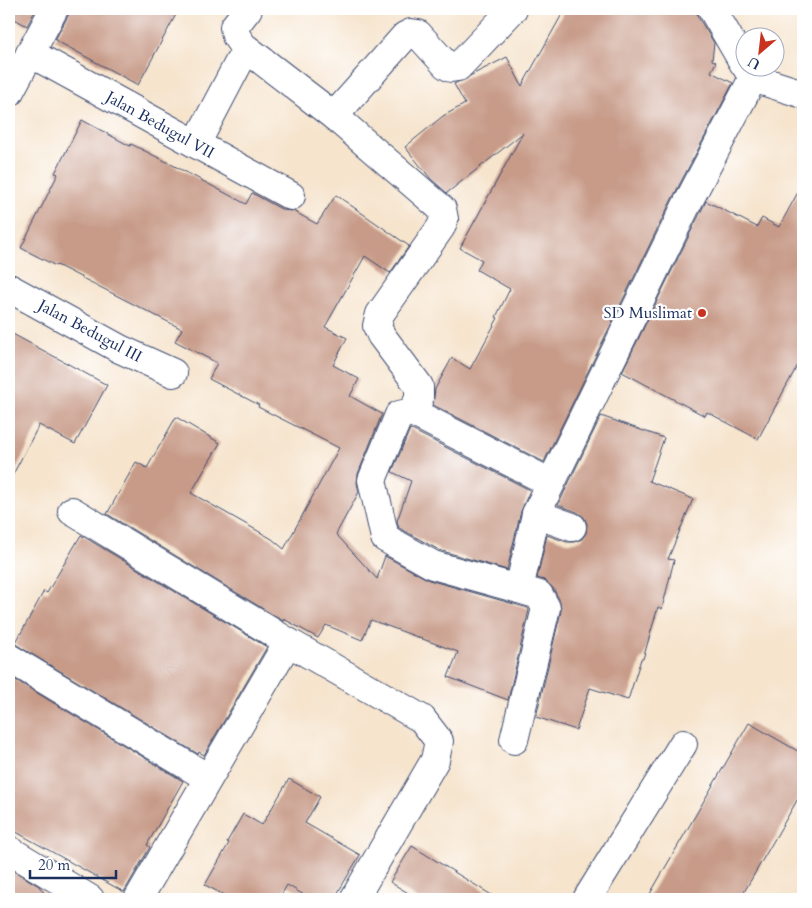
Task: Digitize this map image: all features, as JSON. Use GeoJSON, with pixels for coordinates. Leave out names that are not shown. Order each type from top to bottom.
{"type":"FeatureCollection","features":[{"type":"Feature","properties":{"kind":"street"},"geometry":{"type":"LineString","coordinates":[[9,93],[54,9]]}},
{"type":"Feature","properties":{"kind":"street"},"geometry":{"type":"LineString","coordinates":[[248,9],[234,27],[236,36],[243,46],[334,116],[442,209],[444,219],[442,227],[380,314],[377,326],[381,335],[419,386],[419,400],[412,412]]}},
{"type":"Feature","properties":{"kind":"street"},"geometry":{"type":"LineString","coordinates":[[334,116],[405,36],[411,33],[418,34],[446,65],[451,68],[458,67],[513,9]]}},
{"type":"Feature","properties":{"kind":"street"},"geometry":{"type":"LineString","coordinates":[[712,9],[734,46]]}},
{"type":"Feature","properties":{"kind":"street","name":"Jalan Bedugul VII"},"geometry":{"type":"LineString","coordinates":[[30,53],[291,196]]}},
{"type":"Feature","properties":{"kind":"street"},"geometry":{"type":"LineString","coordinates":[[196,144],[239,62]]}},
{"type":"Feature","properties":{"kind":"street"},"geometry":{"type":"LineString","coordinates":[[519,589],[536,514],[686,206],[744,78]]}},
{"type":"Feature","properties":{"kind":"street"},"geometry":{"type":"LineString","coordinates":[[766,78],[803,94]]}},
{"type":"Feature","properties":{"kind":"street","name":"Jalan Bedugul III"},"geometry":{"type":"LineString","coordinates":[[9,288],[120,349],[173,374]]}},
{"type":"Feature","properties":{"kind":"street"},"geometry":{"type":"LineString","coordinates":[[514,740],[546,608],[539,596],[433,565],[385,538],[372,480],[400,415],[412,412],[551,483]]}},
{"type":"Feature","properties":{"kind":"street"},"geometry":{"type":"LineString","coordinates":[[72,511],[288,642],[422,719],[439,741],[435,760],[354,899]]}},
{"type":"Feature","properties":{"kind":"street"},"geometry":{"type":"LineString","coordinates":[[536,514],[572,527]]}},
{"type":"Feature","properties":{"kind":"street"},"geometry":{"type":"LineString","coordinates":[[138,899],[288,642]]}},
{"type":"Feature","properties":{"kind":"street"},"geometry":{"type":"LineString","coordinates":[[9,658],[208,778]]}},
{"type":"Feature","properties":{"kind":"street"},"geometry":{"type":"LineString","coordinates":[[587,899],[683,744]]}},
{"type":"Feature","properties":{"kind":"street"},"geometry":{"type":"LineString","coordinates":[[9,850],[90,899]]}},
{"type":"Feature","properties":{"kind":"building"},"geometry":{"type":"Polygon","coordinates":[[[9,9],[36,9],[27,26],[9,16],[9,9]]]}},
{"type":"Feature","properties":{"kind":"building"},"geometry":{"type":"Polygon","coordinates":[[[70,9],[179,9],[138,85],[55,40],[70,9]]]}},
{"type":"Feature","properties":{"kind":"building"},"geometry":{"type":"Polygon","coordinates":[[[565,9],[696,9],[698,17],[714,43],[712,60],[716,62],[711,72],[733,83],[672,199],[544,462],[433,405],[435,389],[452,358],[470,369],[498,318],[496,317],[510,289],[477,270],[482,260],[460,248],[523,133],[447,193],[430,178],[405,147],[443,116],[465,104],[454,84],[507,57],[522,86],[565,9]]]}},
{"type":"Feature","properties":{"kind":"building"},"geometry":{"type":"Polygon","coordinates":[[[82,120],[246,204],[252,193],[283,210],[293,211],[317,224],[336,195],[409,246],[390,273],[365,256],[325,327],[347,338],[333,365],[359,379],[350,396],[382,414],[358,474],[359,492],[336,534],[377,579],[385,556],[429,580],[528,608],[508,700],[448,677],[458,652],[371,620],[362,640],[326,625],[318,638],[284,619],[283,621],[107,514],[136,462],[147,468],[176,417],[220,443],[191,493],[272,539],[284,549],[339,448],[258,407],[259,405],[209,379],[217,363],[175,341],[182,329],[21,248],[58,174],[55,173],[82,120]]]}},
{"type":"Feature","properties":{"kind":"building","name":"SD Muslimat"},"geometry":{"type":"Polygon","coordinates":[[[803,183],[803,355],[758,439],[707,412],[705,416],[622,372],[706,201],[757,227],[762,218],[779,227],[803,183]]]}},
{"type":"Feature","properties":{"kind":"building"},"geometry":{"type":"Polygon","coordinates":[[[9,332],[107,385],[75,444],[39,425],[9,482],[9,332]]]}},
{"type":"Feature","properties":{"kind":"building"},"geometry":{"type":"Polygon","coordinates":[[[601,416],[664,438],[649,481],[693,499],[668,559],[674,560],[662,609],[658,607],[643,659],[641,659],[628,700],[590,688],[576,730],[536,717],[561,611],[560,601],[553,588],[544,580],[537,578],[547,535],[567,542],[574,542],[582,539],[586,533],[587,524],[584,517],[577,512],[558,505],[601,416]]]}},
{"type":"Feature","properties":{"kind":"building"},"geometry":{"type":"Polygon","coordinates":[[[410,429],[530,490],[521,511],[507,570],[439,550],[399,528],[397,521],[411,481],[392,472],[410,429]]]}},
{"type":"Feature","properties":{"kind":"building"},"geometry":{"type":"Polygon","coordinates":[[[81,535],[267,647],[204,755],[199,752],[198,754],[15,644],[44,591],[47,593],[81,535]]]}},
{"type":"Feature","properties":{"kind":"building"},"geometry":{"type":"Polygon","coordinates":[[[9,676],[183,781],[147,845],[150,847],[124,892],[9,828],[9,676]]]}},
{"type":"Feature","properties":{"kind":"building"},"geometry":{"type":"Polygon","coordinates":[[[749,723],[803,754],[803,790],[740,899],[647,899],[749,723]]]}},
{"type":"Feature","properties":{"kind":"building"},"geometry":{"type":"Polygon","coordinates":[[[289,779],[320,797],[305,823],[360,855],[334,899],[311,899],[287,885],[279,899],[232,899],[205,885],[243,814],[262,825],[289,779]]]}},
{"type":"Feature","properties":{"kind":"building"},"geometry":{"type":"Polygon","coordinates":[[[412,846],[498,899],[418,899],[390,882],[412,846]]]}},
{"type":"Feature","properties":{"kind":"building"},"geometry":{"type":"Polygon","coordinates":[[[9,868],[39,886],[48,899],[9,899],[9,868]]]}},
{"type":"Feature","properties":{"kind":"place","name":"SD Muslimat"},"geometry":{"type":"Point","coordinates":[702,313]}}]}
